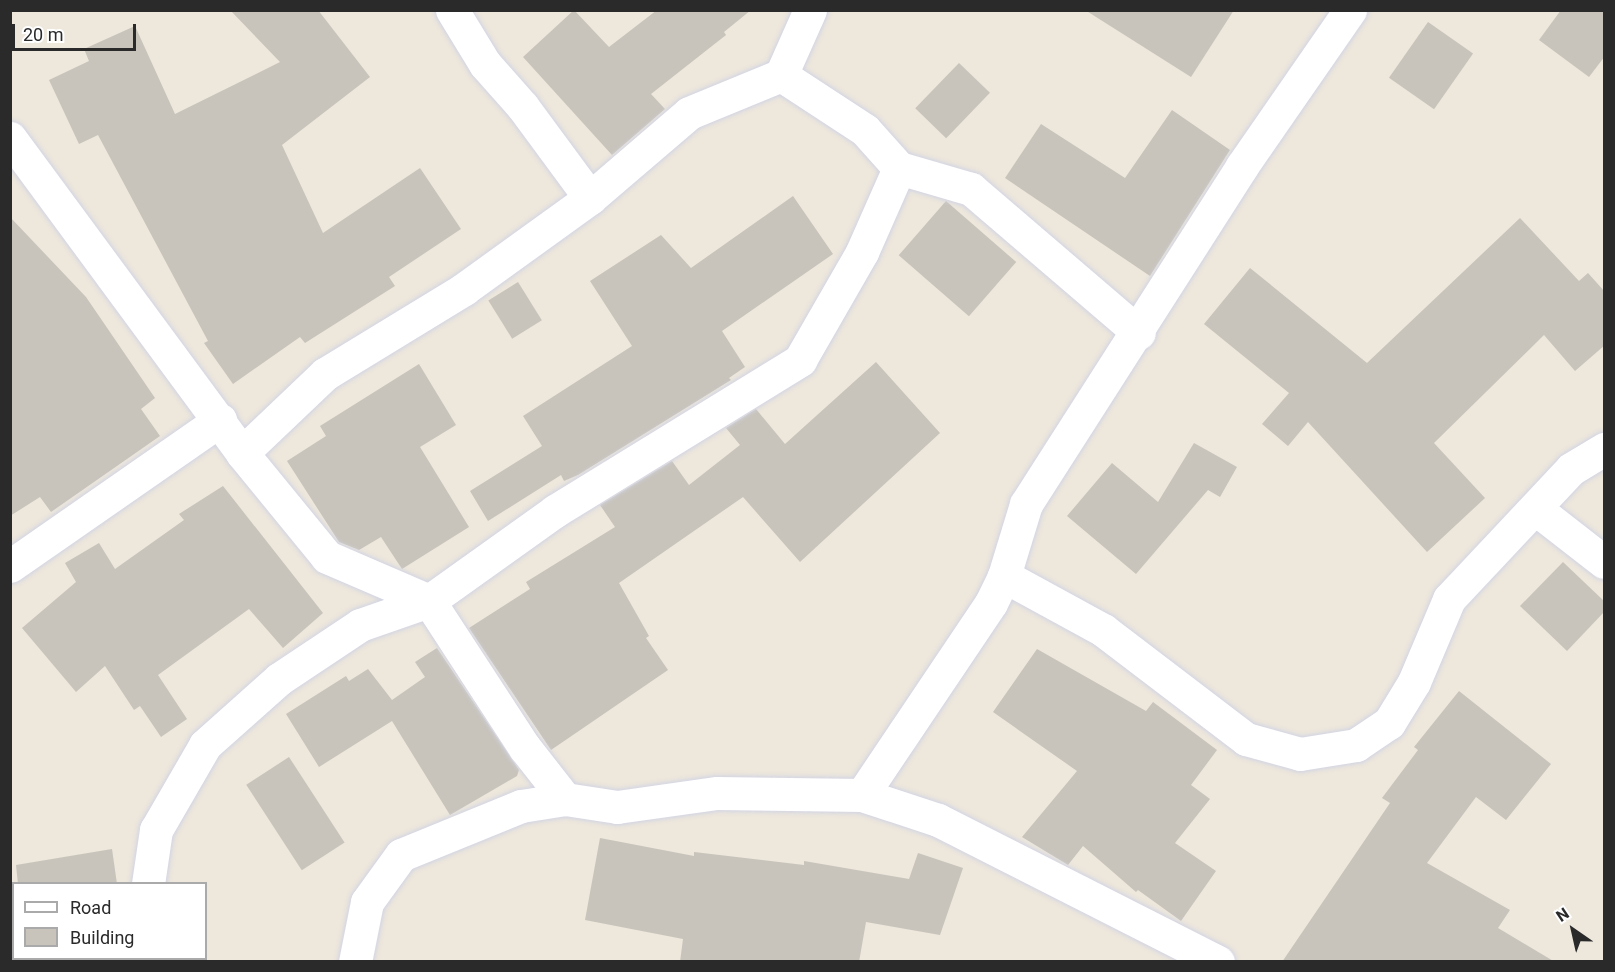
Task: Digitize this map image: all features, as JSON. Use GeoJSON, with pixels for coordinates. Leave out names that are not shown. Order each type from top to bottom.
{"type":"FeatureCollection","features":[{"type":"Feature","properties":{"kind":"street"},"geometry":{"type":"LineString","coordinates":[[452,10],[484,64],[523,107],[590,198]]}},
{"type":"Feature","properties":{"kind":"street"},"geometry":{"type":"LineString","coordinates":[[242,453],[325,374],[464,289],[590,198],[689,113],[782,75],[810,10]]}},
{"type":"Feature","properties":{"kind":"street"},"geometry":{"type":"LineString","coordinates":[[862,795],[991,603],[1004,576],[1026,504],[1139,333],[1242,166],[1350,10]]}},
{"type":"Feature","properties":{"kind":"street"},"geometry":{"type":"LineString","coordinates":[[782,75],[865,130],[899,168],[971,189],[1139,333]]}},
{"type":"Feature","properties":{"kind":"street"},"geometry":{"type":"LineString","coordinates":[[10,138],[220,420],[242,453],[327,557],[429,601],[525,748],[565,800]]}},
{"type":"Feature","properties":{"kind":"street"},"geometry":{"type":"LineString","coordinates":[[148,882],[156,830],[206,745],[279,679],[360,625],[429,601],[555,511],[800,360],[862,252],[899,168]]}},
{"type":"Feature","properties":{"kind":"street"},"geometry":{"type":"LineString","coordinates":[[10,566],[220,420]]}},
{"type":"Feature","properties":{"kind":"street"},"geometry":{"type":"LineString","coordinates":[[1004,576],[1103,630],[1246,739],[1300,754],[1356,745],[1389,723],[1414,682],[1449,599],[1536,509],[1571,469],[1605,449]]}},
{"type":"Feature","properties":{"kind":"street"},"geometry":{"type":"LineString","coordinates":[[1536,509],[1605,562]]}},
{"type":"Feature","properties":{"kind":"street"},"geometry":{"type":"LineString","coordinates":[[355,962],[367,902],[401,855],[521,806],[565,800],[617,807],[717,793],[862,795],[938,820],[1218,962]]}},
{"type":"Feature","properties":{"kind":"building"},"geometry":{"type":"Polygon","coordinates":[[[230,10],[318,10],[370,77],[282,145],[323,233],[420,168],[461,229],[389,277],[395,286],[305,343],[300,337],[233,384],[204,343],[208,341],[98,135],[79,144],[49,80],[89,61],[84,49],[135,26],[175,114],[280,62],[230,10]]]}},
{"type":"Feature","properties":{"kind":"building"},"geometry":{"type":"Polygon","coordinates":[[[574,10],[609,47],[657,10],[751,10],[724,32],[726,35],[651,94],[665,109],[612,155],[523,57],[574,10]]]}},
{"type":"Feature","properties":{"kind":"building"},"geometry":{"type":"Polygon","coordinates":[[[1085,10],[1234,10],[1191,77],[1085,10]]]}},
{"type":"Feature","properties":{"kind":"building"},"geometry":{"type":"Polygon","coordinates":[[[1561,10],[1605,10],[1605,56],[1589,77],[1539,40],[1561,10]]]}},
{"type":"Feature","properties":{"kind":"building"},"geometry":{"type":"Polygon","coordinates":[[[1428,22],[1473,54],[1434,109],[1389,78],[1428,22]]]}},
{"type":"Feature","properties":{"kind":"building"},"geometry":{"type":"Polygon","coordinates":[[[959,63],[990,93],[946,138],[915,108],[959,63]]]}},
{"type":"Feature","properties":{"kind":"building"},"geometry":{"type":"Polygon","coordinates":[[[1172,110],[1230,150],[1150,276],[1005,178],[1041,124],[1125,178],[1172,110]]]}},
{"type":"Feature","properties":{"kind":"building"},"geometry":{"type":"Polygon","coordinates":[[[793,196],[833,254],[722,331],[745,367],[729,378],[731,380],[578,475],[564,481],[561,475],[488,521],[470,491],[542,446],[523,416],[632,346],[590,281],[661,235],[691,268],[793,196]]]}},
{"type":"Feature","properties":{"kind":"building"},"geometry":{"type":"Polygon","coordinates":[[[946,201],[1016,262],[969,316],[899,255],[946,201]]]}},
{"type":"Feature","properties":{"kind":"building"},"geometry":{"type":"Polygon","coordinates":[[[10,217],[86,297],[155,398],[141,409],[160,436],[51,512],[40,497],[10,516],[10,217]]]}},
{"type":"Feature","properties":{"kind":"building"},"geometry":{"type":"Polygon","coordinates":[[[1520,218],[1579,281],[1588,273],[1605,292],[1605,345],[1575,371],[1544,335],[1434,443],[1485,498],[1427,552],[1308,422],[1288,446],[1262,424],[1289,393],[1204,324],[1250,268],[1367,363],[1520,218]]]}},
{"type":"Feature","properties":{"kind":"building"},"geometry":{"type":"Polygon","coordinates":[[[518,282],[542,320],[512,339],[488,301],[518,282]]]}},
{"type":"Feature","properties":{"kind":"building"},"geometry":{"type":"Polygon","coordinates":[[[876,362],[940,433],[800,562],[743,497],[619,583],[649,636],[646,638],[668,670],[551,750],[469,628],[530,589],[526,582],[615,527],[600,505],[672,461],[689,485],[740,445],[726,428],[756,409],[785,444],[876,362]]]}},
{"type":"Feature","properties":{"kind":"building"},"geometry":{"type":"Polygon","coordinates":[[[419,364],[456,425],[420,447],[469,527],[402,569],[381,537],[359,550],[339,542],[287,461],[326,436],[320,426],[419,364]]]}},
{"type":"Feature","properties":{"kind":"building"},"geometry":{"type":"Polygon","coordinates":[[[1194,443],[1237,467],[1220,497],[1208,490],[1136,574],[1067,516],[1112,463],[1158,502],[1194,443]]]}},
{"type":"Feature","properties":{"kind":"building"},"geometry":{"type":"Polygon","coordinates":[[[223,486],[323,613],[283,648],[249,609],[158,675],[187,719],[161,737],[140,706],[134,710],[105,666],[76,692],[22,628],[76,582],[65,563],[99,543],[115,569],[184,520],[179,514],[223,486]]]}},
{"type":"Feature","properties":{"kind":"building"},"geometry":{"type":"Polygon","coordinates":[[[1563,562],[1605,602],[1605,611],[1567,651],[1520,606],[1563,562]]]}},
{"type":"Feature","properties":{"kind":"building"},"geometry":{"type":"Polygon","coordinates":[[[437,648],[519,770],[517,776],[450,815],[392,721],[319,767],[286,714],[346,676],[349,681],[368,669],[392,700],[425,677],[415,662],[437,648]]]}},
{"type":"Feature","properties":{"kind":"building"},"geometry":{"type":"Polygon","coordinates":[[[1037,649],[1146,711],[1153,702],[1217,750],[1191,785],[1210,799],[1175,843],[1216,871],[1181,921],[1138,890],[1136,892],[1083,846],[1068,865],[1022,837],[1077,771],[993,712],[1037,649]]]}},
{"type":"Feature","properties":{"kind":"building"},"geometry":{"type":"Polygon","coordinates":[[[1459,691],[1551,764],[1506,820],[1476,797],[1427,863],[1510,910],[1498,928],[1555,962],[1282,962],[1390,803],[1382,798],[1418,750],[1414,747],[1459,691]]]}},
{"type":"Feature","properties":{"kind":"building"},"geometry":{"type":"Polygon","coordinates":[[[289,757],[345,843],[302,870],[246,785],[289,757]]]}},
{"type":"Feature","properties":{"kind":"building"},"geometry":{"type":"Polygon","coordinates":[[[600,838],[694,856],[694,852],[804,865],[804,861],[909,879],[918,853],[963,868],[940,935],[866,922],[859,962],[680,962],[683,939],[585,920],[600,838]]]}},
{"type":"Feature","properties":{"kind":"building"},"geometry":{"type":"Polygon","coordinates":[[[112,849],[117,882],[18,882],[16,865],[112,849]]]}}]}
